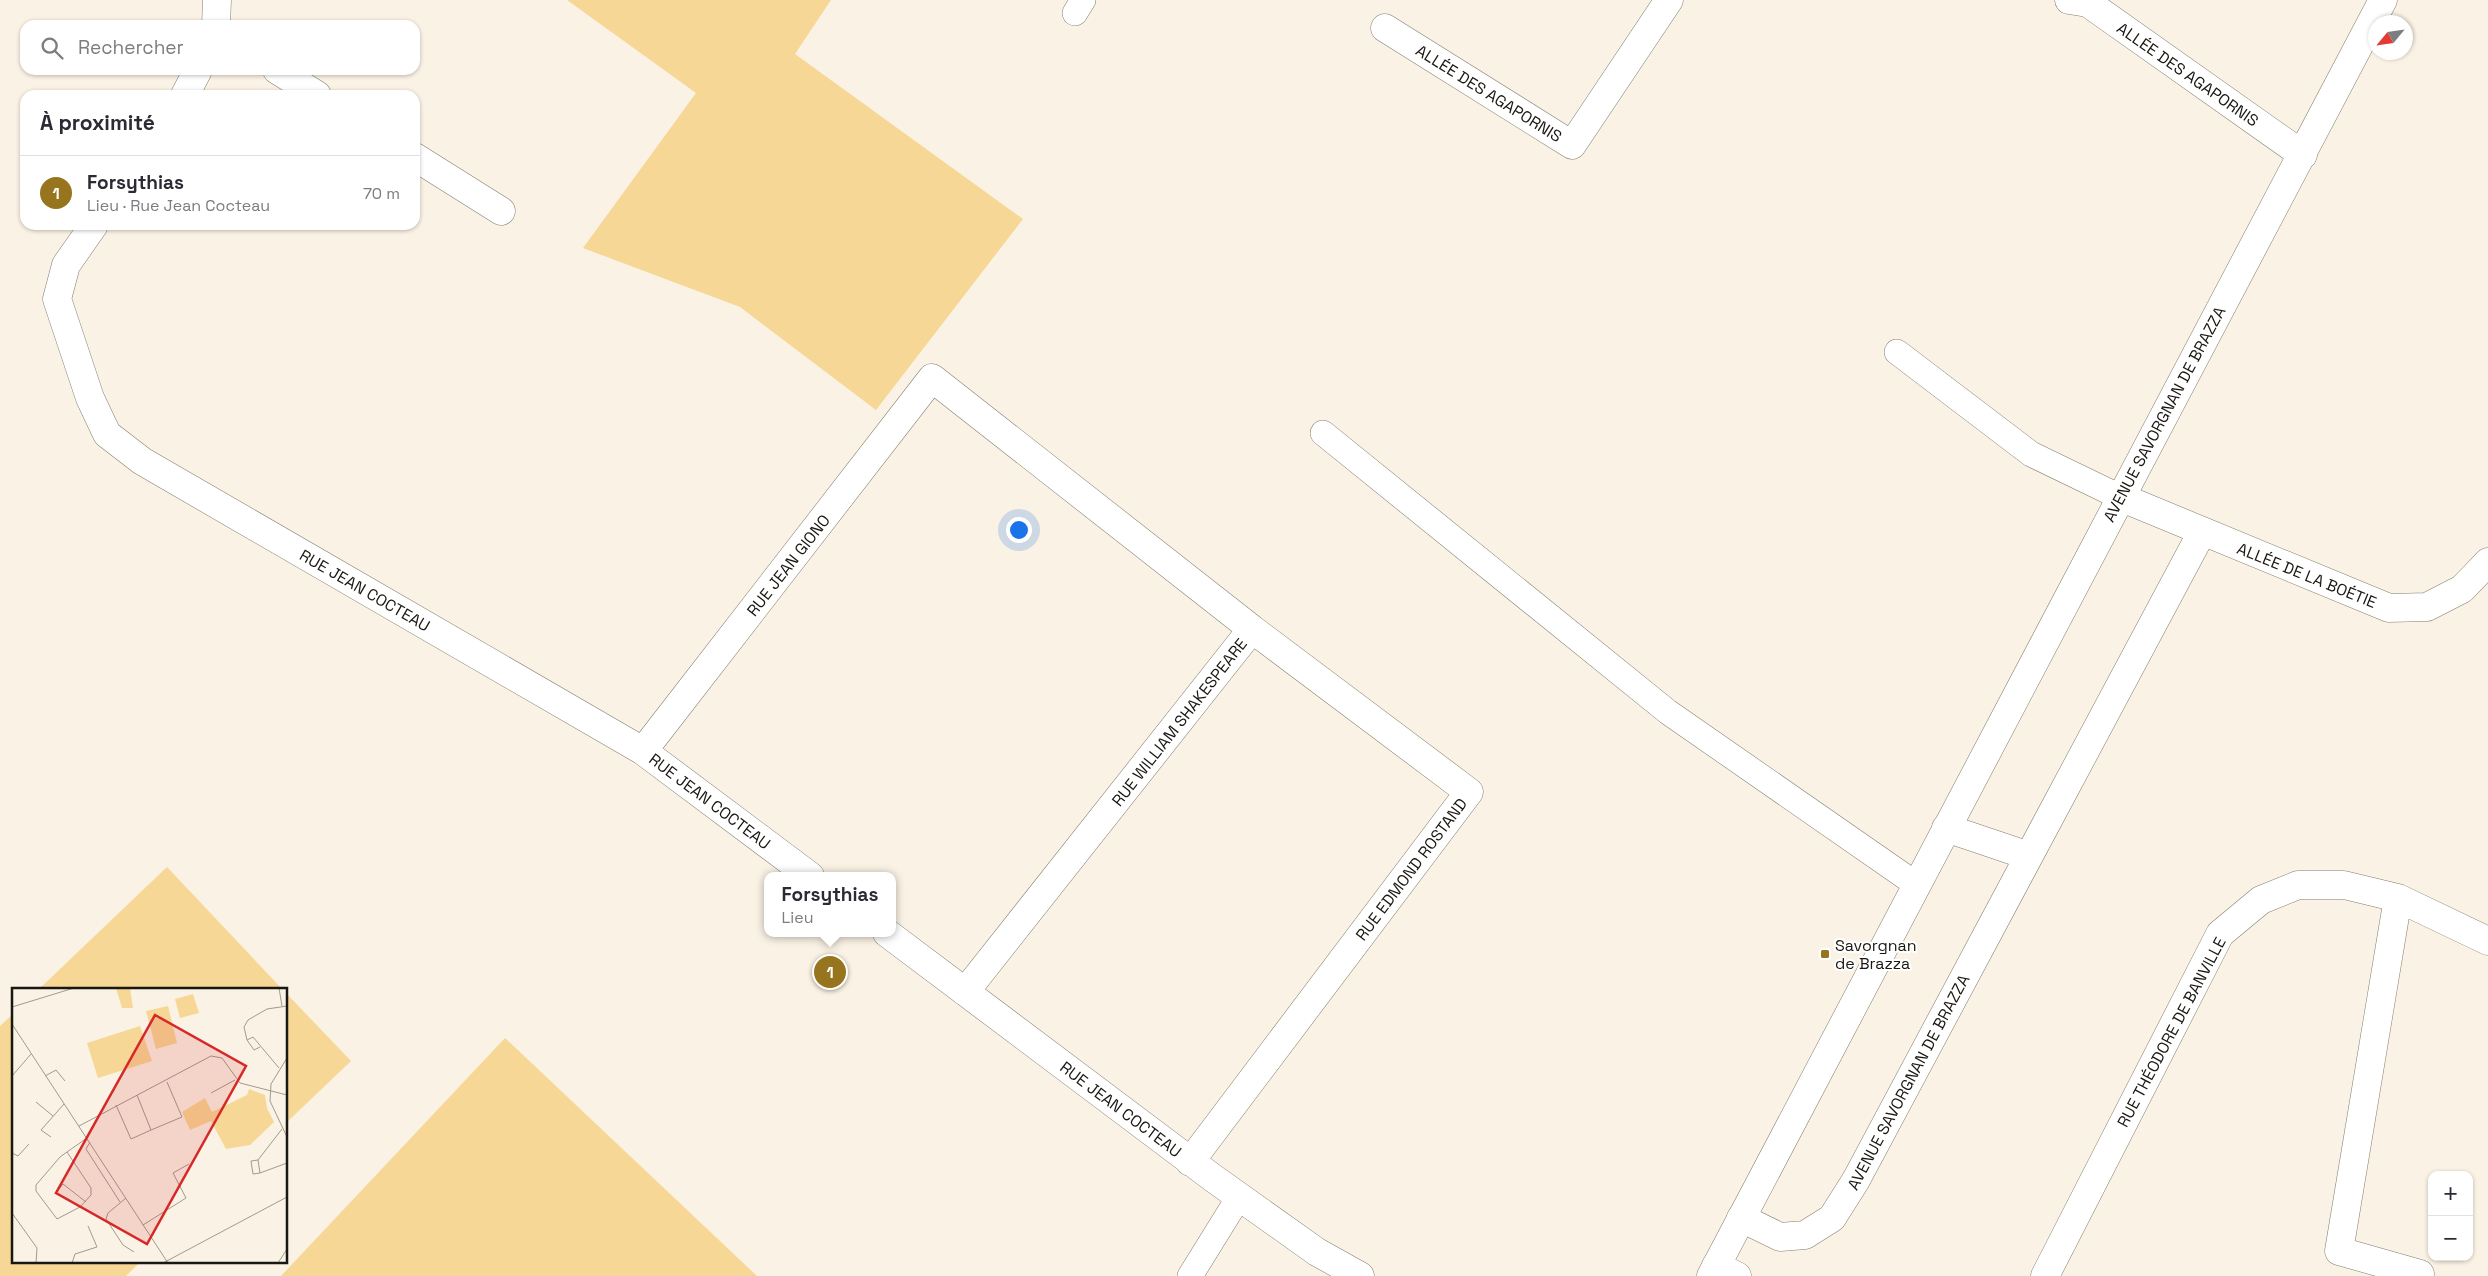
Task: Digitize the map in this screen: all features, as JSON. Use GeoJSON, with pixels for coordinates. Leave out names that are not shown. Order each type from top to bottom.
{"type":"FeatureCollection","features":[{"type":"Feature","properties":{"kind":"street"},"geometry":{"type":"LineString","coordinates":[[216,20],[218,0]]}},
{"type":"Feature","properties":{"kind":"street","name":"ALLÉE DES AGAPORNIS"},"geometry":{"type":"LineString","coordinates":[[1385,28],[1572,145],[1669,0]]}},
{"type":"Feature","properties":{"kind":"street","name":"ALLÉE DES AGAPORNIS"},"geometry":{"type":"LineString","coordinates":[[2069,0],[2088,3],[2303,155]]}},
{"type":"Feature","properties":{"kind":"street","name":"AVENUE SAVORGNAN DE BRAZZA"},"geometry":{"type":"LineString","coordinates":[[1721,1273],[1741,1218],[2303,155],[2383,0]]}},
{"type":"Feature","properties":{"kind":"street"},"geometry":{"type":"LineString","coordinates":[[188,90],[195,75]]}},
{"type":"Feature","properties":{"kind":"street"},"geometry":{"type":"LineString","coordinates":[[285,75],[309,90]]}},
{"type":"Feature","properties":{"kind":"street"},"geometry":{"type":"LineString","coordinates":[[420,160],[501,211]]}},
{"type":"Feature","properties":{"kind":"street","name":"RUE JEAN COCTEAU"},"geometry":{"type":"LineString","coordinates":[[90,230],[66,265],[57,299],[90,398],[108,434],[142,461],[643,751],[805,872]]}},
{"type":"Feature","properties":{"kind":"street","name":"RUE JEAN GIONO"},"geometry":{"type":"LineString","coordinates":[[643,751],[932,378]]}},
{"type":"Feature","properties":{"kind":"street","name":"RUE WILLIAM SHAKESPEARE"},"geometry":{"type":"LineString","coordinates":[[932,378],[1252,630],[965,992]]}},
{"type":"Feature","properties":{"kind":"street","name":"ALLÉE DE LA BOÉTIE"},"geometry":{"type":"LineString","coordinates":[[2120,498],[2389,608],[2427,607],[2462,589],[2488,562]]}},
{"type":"Feature","properties":{"kind":"street","name":"AVENUE SAVORGNAN DE BRAZZA"},"geometry":{"type":"LineString","coordinates":[[1741,1218],[1780,1237],[1805,1235],[1832,1218],[1856,1180],[2202,532]]}},
{"type":"Feature","properties":{"kind":"street","name":"RUE EDMOND ROSTAND"},"geometry":{"type":"LineString","coordinates":[[1190,1162],[1469,792],[1252,630]]}},
{"type":"Feature","properties":{"kind":"street"},"geometry":{"type":"LineString","coordinates":[[1946,828],[2029,856]]}},
{"type":"Feature","properties":{"kind":"street","name":"RUE THÉODORE DE BANVILLE"},"geometry":{"type":"LineString","coordinates":[[2045,1276],[2220,934],[2261,900],[2298,885],[2344,885],[2398,898],[2488,940]]}},
{"type":"Feature","properties":{"kind":"street"},"geometry":{"type":"LineString","coordinates":[[2398,898],[2339,1251],[2420,1274]]}},
{"type":"Feature","properties":{"kind":"street","name":"RUE JEAN COCTEAU"},"geometry":{"type":"LineString","coordinates":[[892,937],[1190,1162],[1317,1252],[1360,1276]]}},
{"type":"Feature","properties":{"kind":"lane"},"geometry":{"type":"LineString","coordinates":[[1897,352],[2031,454],[2120,498]]}},
{"type":"Feature","properties":{"kind":"lane"},"geometry":{"type":"LineString","coordinates":[[1323,434],[1668,712],[1917,885]]}},
{"type":"Feature","properties":{"kind":"lane"},"geometry":{"type":"LineString","coordinates":[[1190,1276],[1240,1197]]}},
{"type":"Feature","properties":{"kind":"shaded area"},"geometry":{"type":"Polygon","coordinates":[[[567,0],[831,0],[795,54],[1023,219],[876,410],[740,307],[583,248],[696,93],[567,0]]]}},
{"type":"Feature","properties":{"kind":"shaded area"},"geometry":{"type":"Polygon","coordinates":[[[167,867],[281,988],[40,988],[167,867]]]}},
{"type":"Feature","properties":{"kind":"shaded area"},"geometry":{"type":"Polygon","coordinates":[[[288,995],[351,1061],[288,1121],[288,995]]]}},
{"type":"Feature","properties":{"kind":"shaded area"},"geometry":{"type":"Polygon","coordinates":[[[12,1015],[12,1264],[138,1264],[126,1276],[0,1276],[0,1026],[12,1015]]]}},
{"type":"Feature","properties":{"kind":"shaded area"},"geometry":{"type":"Polygon","coordinates":[[[505,1038],[757,1276],[281,1276],[505,1038]]]}},
{"type":"Feature","properties":{"kind":"place","name":"Savorgnan de Brazza"},"geometry":{"type":"Point","coordinates":[1825,954]}},
{"type":"Feature","properties":{"kind":"place","name":"Forsythias"},"geometry":{"type":"Point","coordinates":[830,972]}}]}
